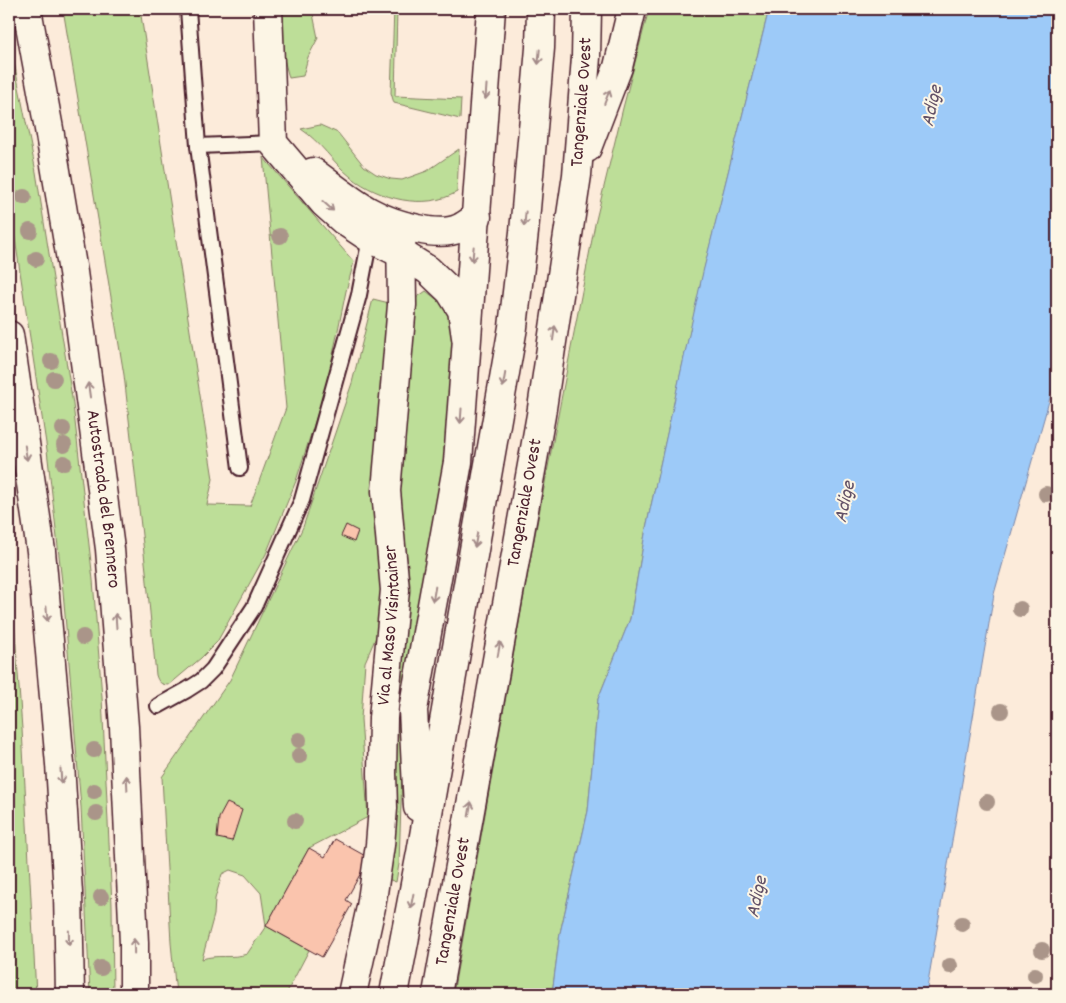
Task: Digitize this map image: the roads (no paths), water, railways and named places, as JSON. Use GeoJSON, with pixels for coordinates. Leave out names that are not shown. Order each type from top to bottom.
{"type":"FeatureCollection","features":[{"type":"Feature","properties":{"kind":"main road","name":"Autostrada del Brennero"},"geometry":{"type":"LineString","coordinates":[[26,9],[49,129],[73,272],[110,549],[124,727],[134,943],[134,994]]}},
{"type":"Feature","properties":{"kind":"main road"},"geometry":{"type":"LineString","coordinates":[[268,9],[273,143],[324,203],[344,220],[370,238],[428,270],[450,291],[462,310],[466,338]]}},
{"type":"Feature","properties":{"kind":"main road"},"geometry":{"type":"LineString","coordinates":[[421,853],[413,710],[458,462],[491,9]]}},
{"type":"Feature","properties":{"kind":"main road"},"geometry":{"type":"LineString","coordinates":[[394,994],[421,853],[513,327],[524,232],[540,48],[541,9]]}},
{"type":"Feature","properties":{"kind":"main road","name":"Tangenziale Ovest"},"geometry":{"type":"LineString","coordinates":[[437,994],[541,415],[577,175],[586,56],[587,9]]}},
{"type":"Feature","properties":{"kind":"main road"},"geometry":{"type":"LineString","coordinates":[[577,175],[618,67],[632,9]]}},
{"type":"Feature","properties":{"kind":"main road"},"geometry":{"type":"LineString","coordinates":[[273,143],[363,210],[381,219],[401,226],[430,232],[459,228],[476,217]]}},
{"type":"Feature","properties":{"kind":"main road","name":"Via al Maso Visintainer"},"geometry":{"type":"LineString","coordinates":[[352,994],[372,907],[383,808],[383,718],[395,590],[386,491],[402,305],[401,226]]}},
{"type":"Feature","properties":{"kind":"main road"},"geometry":{"type":"LineString","coordinates":[[9,335],[41,551],[60,764],[68,893],[70,994]]}},
{"type":"Feature","properties":{"kind":"lane"},"geometry":{"type":"LineString","coordinates":[[188,9],[198,146],[240,468]]}},
{"type":"Feature","properties":{"kind":"lane"},"geometry":{"type":"LineString","coordinates":[[198,146],[273,143]]}},
{"type":"Feature","properties":{"kind":"lane"},"geometry":{"type":"LineString","coordinates":[[158,706],[187,690],[213,669],[254,607],[302,500],[359,295],[370,238]]}},
{"type":"Feature","properties":{"kind":"water","name":"Adige"},"geometry":{"type":"Polygon","coordinates":[[[769,9],[1057,9],[1057,373],[994,594],[926,994],[552,994],[560,933],[588,811],[598,699],[630,619],[646,528],[703,272],[769,9]]]}}]}
